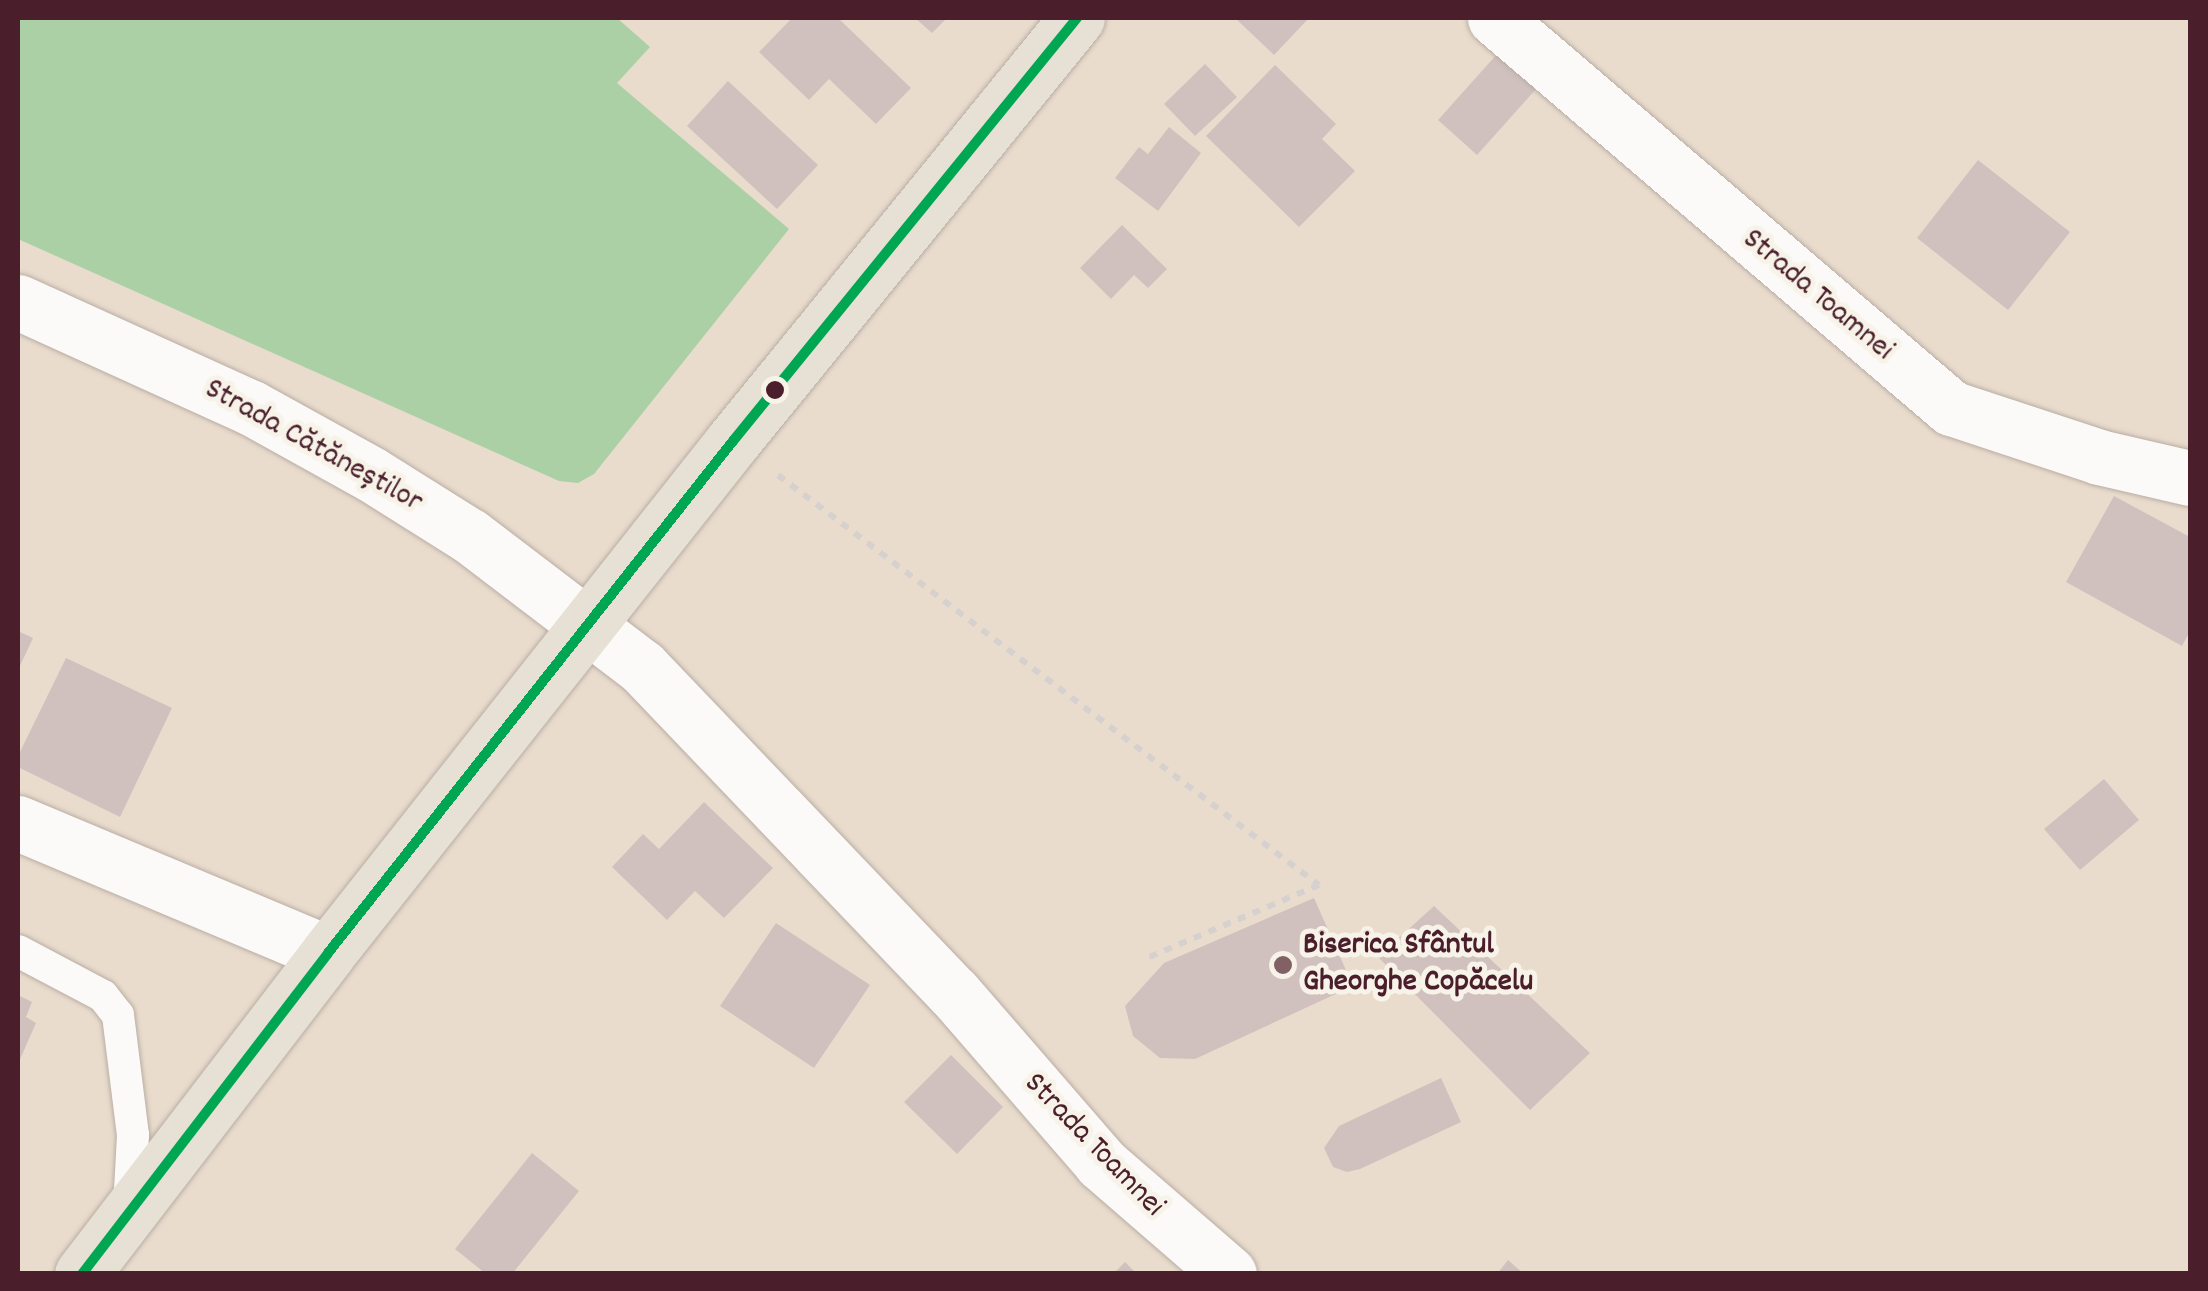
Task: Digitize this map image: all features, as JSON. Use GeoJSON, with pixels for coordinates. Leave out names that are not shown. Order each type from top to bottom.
{"type":"FeatureCollection","features":[{"type":"Feature","properties":{"kind":"main road"},"geometry":{"type":"LineString","coordinates":[[82,1274],[328,953],[733,440],[1078,18]]}},
{"type":"Feature","properties":{"kind":"street","name":"Strada Toamnei"},"geometry":{"type":"LineString","coordinates":[[1495,18],[1951,408],[2099,457],[2190,478]]}},
{"type":"Feature","properties":{"kind":"street","name":"Strada Cătăneștilor"},"geometry":{"type":"LineString","coordinates":[[18,302],[250,407],[371,474],[470,536],[588,625]]}},
{"type":"Feature","properties":{"kind":"street","name":"Strada Toamnei"},"geometry":{"type":"LineString","coordinates":[[588,625],[642,667],[941,978],[1101,1163],[1229,1274]]}},
{"type":"Feature","properties":{"kind":"street"},"geometry":{"type":"LineString","coordinates":[[18,823],[328,953]]}},
{"type":"Feature","properties":{"kind":"lane"},"geometry":{"type":"LineString","coordinates":[[18,952],[104,996],[118,1015],[133,1135],[129,1213]]}},
{"type":"Feature","properties":{"kind":"path"},"geometry":{"type":"LineString","coordinates":[[733,440],[1319,885],[1147,958]]}},
{"type":"Feature","properties":{"kind":"green space"},"geometry":{"type":"Polygon","coordinates":[[[18,18],[617,18],[650,47],[617,83],[789,229],[594,474],[578,483],[559,481],[18,239],[18,18]]]}},
{"type":"Feature","properties":{"kind":"building"},"geometry":{"type":"Polygon","coordinates":[[[792,18],[838,18],[911,88],[876,124],[829,79],[809,100],[759,52],[792,18]]]}},
{"type":"Feature","properties":{"kind":"building"},"geometry":{"type":"Polygon","coordinates":[[[915,18],[947,18],[932,33],[915,18]]]}},
{"type":"Feature","properties":{"kind":"building"},"geometry":{"type":"Polygon","coordinates":[[[1235,18],[1309,18],[1274,55],[1235,18]]]}},
{"type":"Feature","properties":{"kind":"building"},"geometry":{"type":"Polygon","coordinates":[[[1498,53],[1537,88],[1477,155],[1438,120],[1498,53]]]}},
{"type":"Feature","properties":{"kind":"building"},"geometry":{"type":"Polygon","coordinates":[[[1205,64],[1237,97],[1195,136],[1164,104],[1205,64]]]}},
{"type":"Feature","properties":{"kind":"building"},"geometry":{"type":"Polygon","coordinates":[[[1275,65],[1336,124],[1322,139],[1355,171],[1299,227],[1206,136],[1275,65]]]}},
{"type":"Feature","properties":{"kind":"building"},"geometry":{"type":"Polygon","coordinates":[[[728,81],[818,165],[777,209],[687,126],[728,81]]]}},
{"type":"Feature","properties":{"kind":"building"},"geometry":{"type":"Polygon","coordinates":[[[1169,127],[1201,153],[1158,211],[1115,178],[1139,147],[1148,154],[1169,127]]]}},
{"type":"Feature","properties":{"kind":"building"},"geometry":{"type":"Polygon","coordinates":[[[1978,160],[2070,232],[2008,310],[1917,238],[1978,160]]]}},
{"type":"Feature","properties":{"kind":"building"},"geometry":{"type":"Polygon","coordinates":[[[1122,225],[1167,269],[1148,288],[1134,275],[1111,299],[1080,268],[1122,225]]]}},
{"type":"Feature","properties":{"kind":"building"},"geometry":{"type":"Polygon","coordinates":[[[2114,496],[2190,537],[2190,631],[2182,646],[2066,582],[2114,496]]]}},
{"type":"Feature","properties":{"kind":"building"},"geometry":{"type":"Polygon","coordinates":[[[18,631],[33,638],[18,670],[18,631]]]}},
{"type":"Feature","properties":{"kind":"building"},"geometry":{"type":"Polygon","coordinates":[[[66,658],[172,708],[120,817],[18,767],[18,756],[66,658]]]}},
{"type":"Feature","properties":{"kind":"building"},"geometry":{"type":"Polygon","coordinates":[[[2104,779],[2139,820],[2080,870],[2044,829],[2104,779]]]}},
{"type":"Feature","properties":{"kind":"building"},"geometry":{"type":"Polygon","coordinates":[[[704,802],[773,868],[724,918],[695,891],[667,920],[612,867],[643,834],[659,849],[704,802]]]}},
{"type":"Feature","properties":{"kind":"building"},"geometry":{"type":"Polygon","coordinates":[[[1314,898],[1353,986],[1195,1059],[1160,1058],[1133,1036],[1125,1006],[1164,963],[1314,898]]]}},
{"type":"Feature","properties":{"kind":"building"},"geometry":{"type":"Polygon","coordinates":[[[1434,906],[1590,1053],[1530,1110],[1378,957],[1434,906]]]}},
{"type":"Feature","properties":{"kind":"building"},"geometry":{"type":"Polygon","coordinates":[[[776,923],[870,985],[814,1068],[720,1006],[776,923]]]}},
{"type":"Feature","properties":{"kind":"building"},"geometry":{"type":"Polygon","coordinates":[[[18,995],[32,1002],[26,1017],[36,1023],[18,1064],[18,995]]]}},
{"type":"Feature","properties":{"kind":"building"},"geometry":{"type":"Polygon","coordinates":[[[951,1055],[1003,1107],[957,1154],[904,1102],[951,1055]]]}},
{"type":"Feature","properties":{"kind":"building"},"geometry":{"type":"Polygon","coordinates":[[[1441,1078],[1461,1122],[1360,1169],[1347,1172],[1333,1167],[1324,1148],[1339,1126],[1441,1078]]]}},
{"type":"Feature","properties":{"kind":"building"},"geometry":{"type":"Polygon","coordinates":[[[532,1153],[579,1191],[512,1274],[486,1274],[455,1249],[532,1153]]]}},
{"type":"Feature","properties":{"kind":"building"},"geometry":{"type":"Polygon","coordinates":[[[1508,1260],[1524,1274],[1497,1274],[1508,1260]]]}},
{"type":"Feature","properties":{"kind":"building"},"geometry":{"type":"Polygon","coordinates":[[[1125,1262],[1137,1274],[1113,1274],[1125,1262]]]}},
{"type":"Feature","properties":{"kind":"transit line"},"geometry":{"type":"LineString","coordinates":[[82,1274],[328,953],[733,441],[1077,18]]}},
{"type":"Feature","properties":{"kind":"place","name":"Biserica Sfântul Gheorghe Copăcelu"},"geometry":{"type":"Point","coordinates":[1283,965]}}]}
